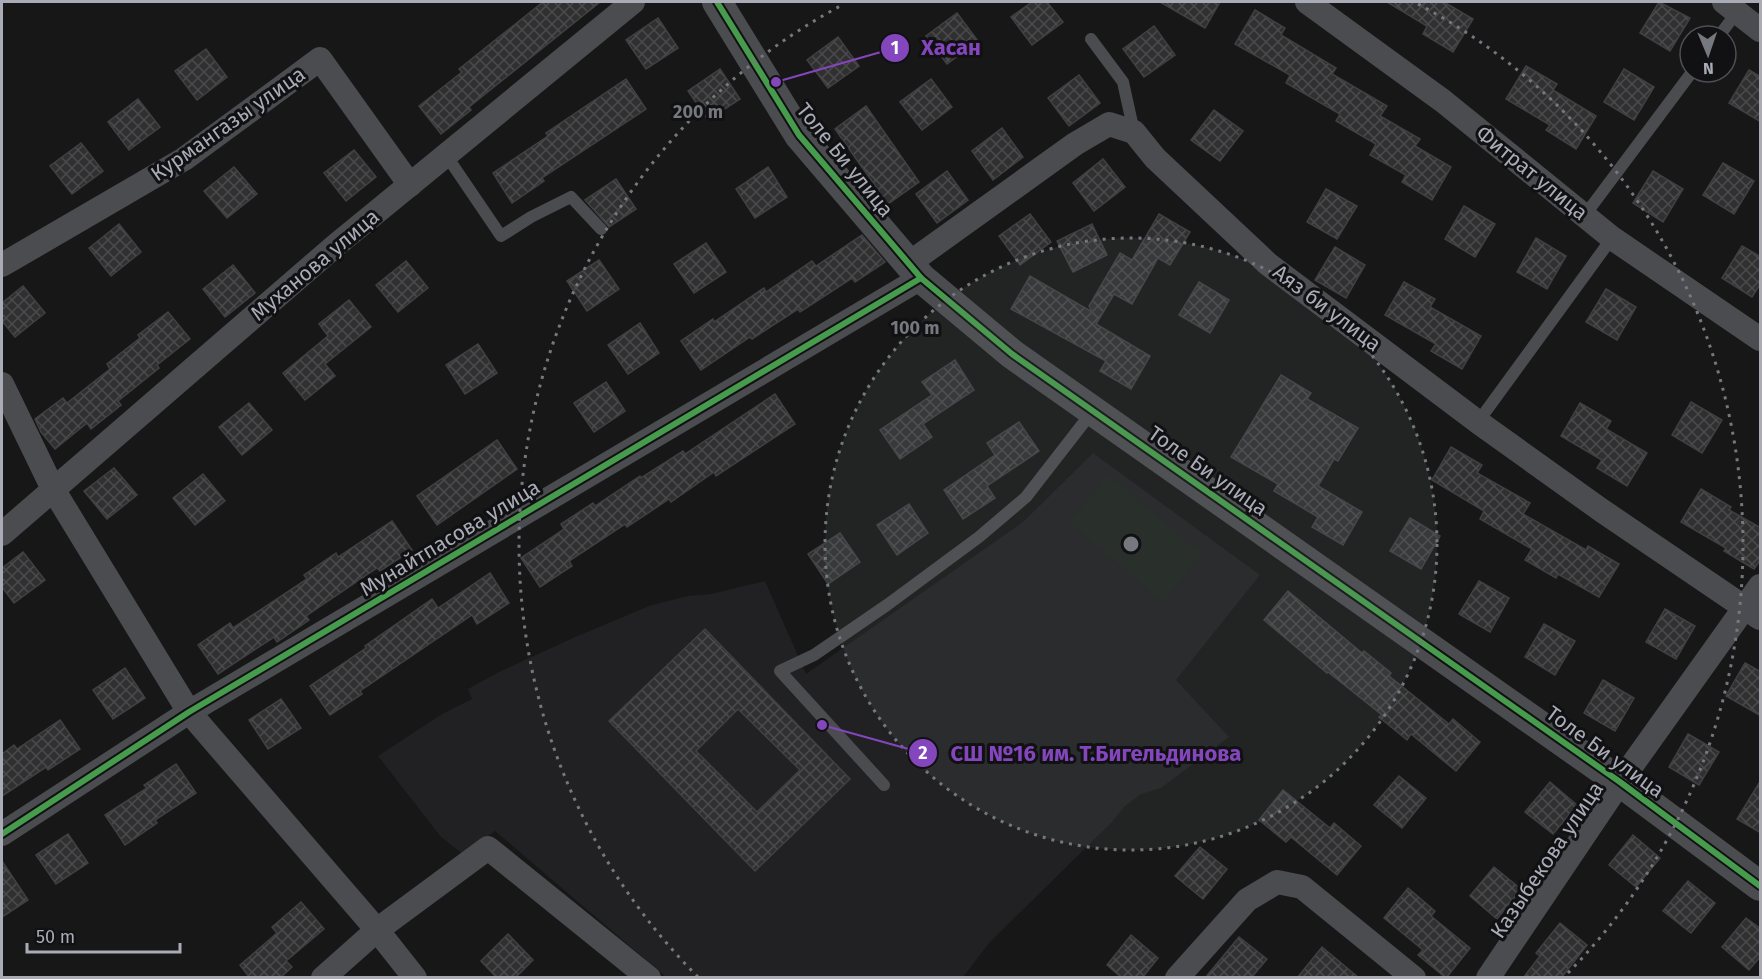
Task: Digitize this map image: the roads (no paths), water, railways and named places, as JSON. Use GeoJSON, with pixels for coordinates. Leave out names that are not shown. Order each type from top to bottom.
{"type":"FeatureCollection","features":[{"type":"Feature","properties":{"kind":"street","name":"Муханова улица"},"geometry":{"type":"LineString","coordinates":[[2,534],[335,246],[633,2]]}},
{"type":"Feature","properties":{"kind":"street","name":"Толе Би улица"},"geometry":{"type":"LineString","coordinates":[[717,2],[799,135],[914,271],[1012,354],[1620,782],[1761,886]]}},
{"type":"Feature","properties":{"kind":"street","name":"Фитрат улица"},"geometry":{"type":"LineString","coordinates":[[1307,2],[1443,101],[1612,238],[1761,339]]}},
{"type":"Feature","properties":{"kind":"street"},"geometry":{"type":"LineString","coordinates":[[1731,7],[1761,30]]}},
{"type":"Feature","properties":{"kind":"street","name":"Курмангазы улица"},"geometry":{"type":"LineString","coordinates":[[2,266],[184,159],[320,59],[410,185]]}},
{"type":"Feature","properties":{"kind":"street"},"geometry":{"type":"LineString","coordinates":[[914,271],[1075,144],[1109,123],[1134,132]]}},
{"type":"Feature","properties":{"kind":"street","name":"Аяз би улица"},"geometry":{"type":"LineString","coordinates":[[1134,132],[1155,158],[1268,264],[1478,422],[1601,510],[1753,613]]}},
{"type":"Feature","properties":{"kind":"street","name":"Мунайтпасова улица"},"geometry":{"type":"LineString","coordinates":[[2,834],[189,712],[914,271]]}},
{"type":"Feature","properties":{"kind":"street"},"geometry":{"type":"LineString","coordinates":[[2,384],[53,489],[189,712],[378,930],[415,978]]}},
{"type":"Feature","properties":{"kind":"street","name":"Казыбекова улица"},"geometry":{"type":"LineString","coordinates":[[1488,978],[1620,782],[1753,613],[1761,586]]}},
{"type":"Feature","properties":{"kind":"street"},"geometry":{"type":"LineString","coordinates":[[323,978],[378,930],[489,848],[650,978]]}},
{"type":"Feature","properties":{"kind":"street"},"geometry":{"type":"LineString","coordinates":[[1177,978],[1247,900],[1277,882],[1302,887],[1414,978]]}},
{"type":"Feature","properties":{"kind":"lane"},"geometry":{"type":"LineString","coordinates":[[1724,24],[1731,7]]}},
{"type":"Feature","properties":{"kind":"lane"},"geometry":{"type":"LineString","coordinates":[[1091,39],[1123,82],[1134,132]]}},
{"type":"Feature","properties":{"kind":"lane"},"geometry":{"type":"LineString","coordinates":[[1585,215],[1683,84]]}},
{"type":"Feature","properties":{"kind":"lane"},"geometry":{"type":"LineString","coordinates":[[446,155],[501,236],[531,217],[571,197],[601,229]]}},
{"type":"Feature","properties":{"kind":"lane"},"geometry":{"type":"LineString","coordinates":[[1478,422],[1612,238]]}},
{"type":"Feature","properties":{"kind":"lane"},"geometry":{"type":"LineString","coordinates":[[884,785],[780,671],[814,655],[979,537],[1026,497],[1093,411]]}},
{"type":"Feature","properties":{"kind":"place","name":"Хасан"},"geometry":{"type":"Point","coordinates":[776,82]}},
{"type":"Feature","properties":{"kind":"place","name":"СШ №16 им. Т.Бигельдинова"},"geometry":{"type":"Point","coordinates":[822,725]}}]}
